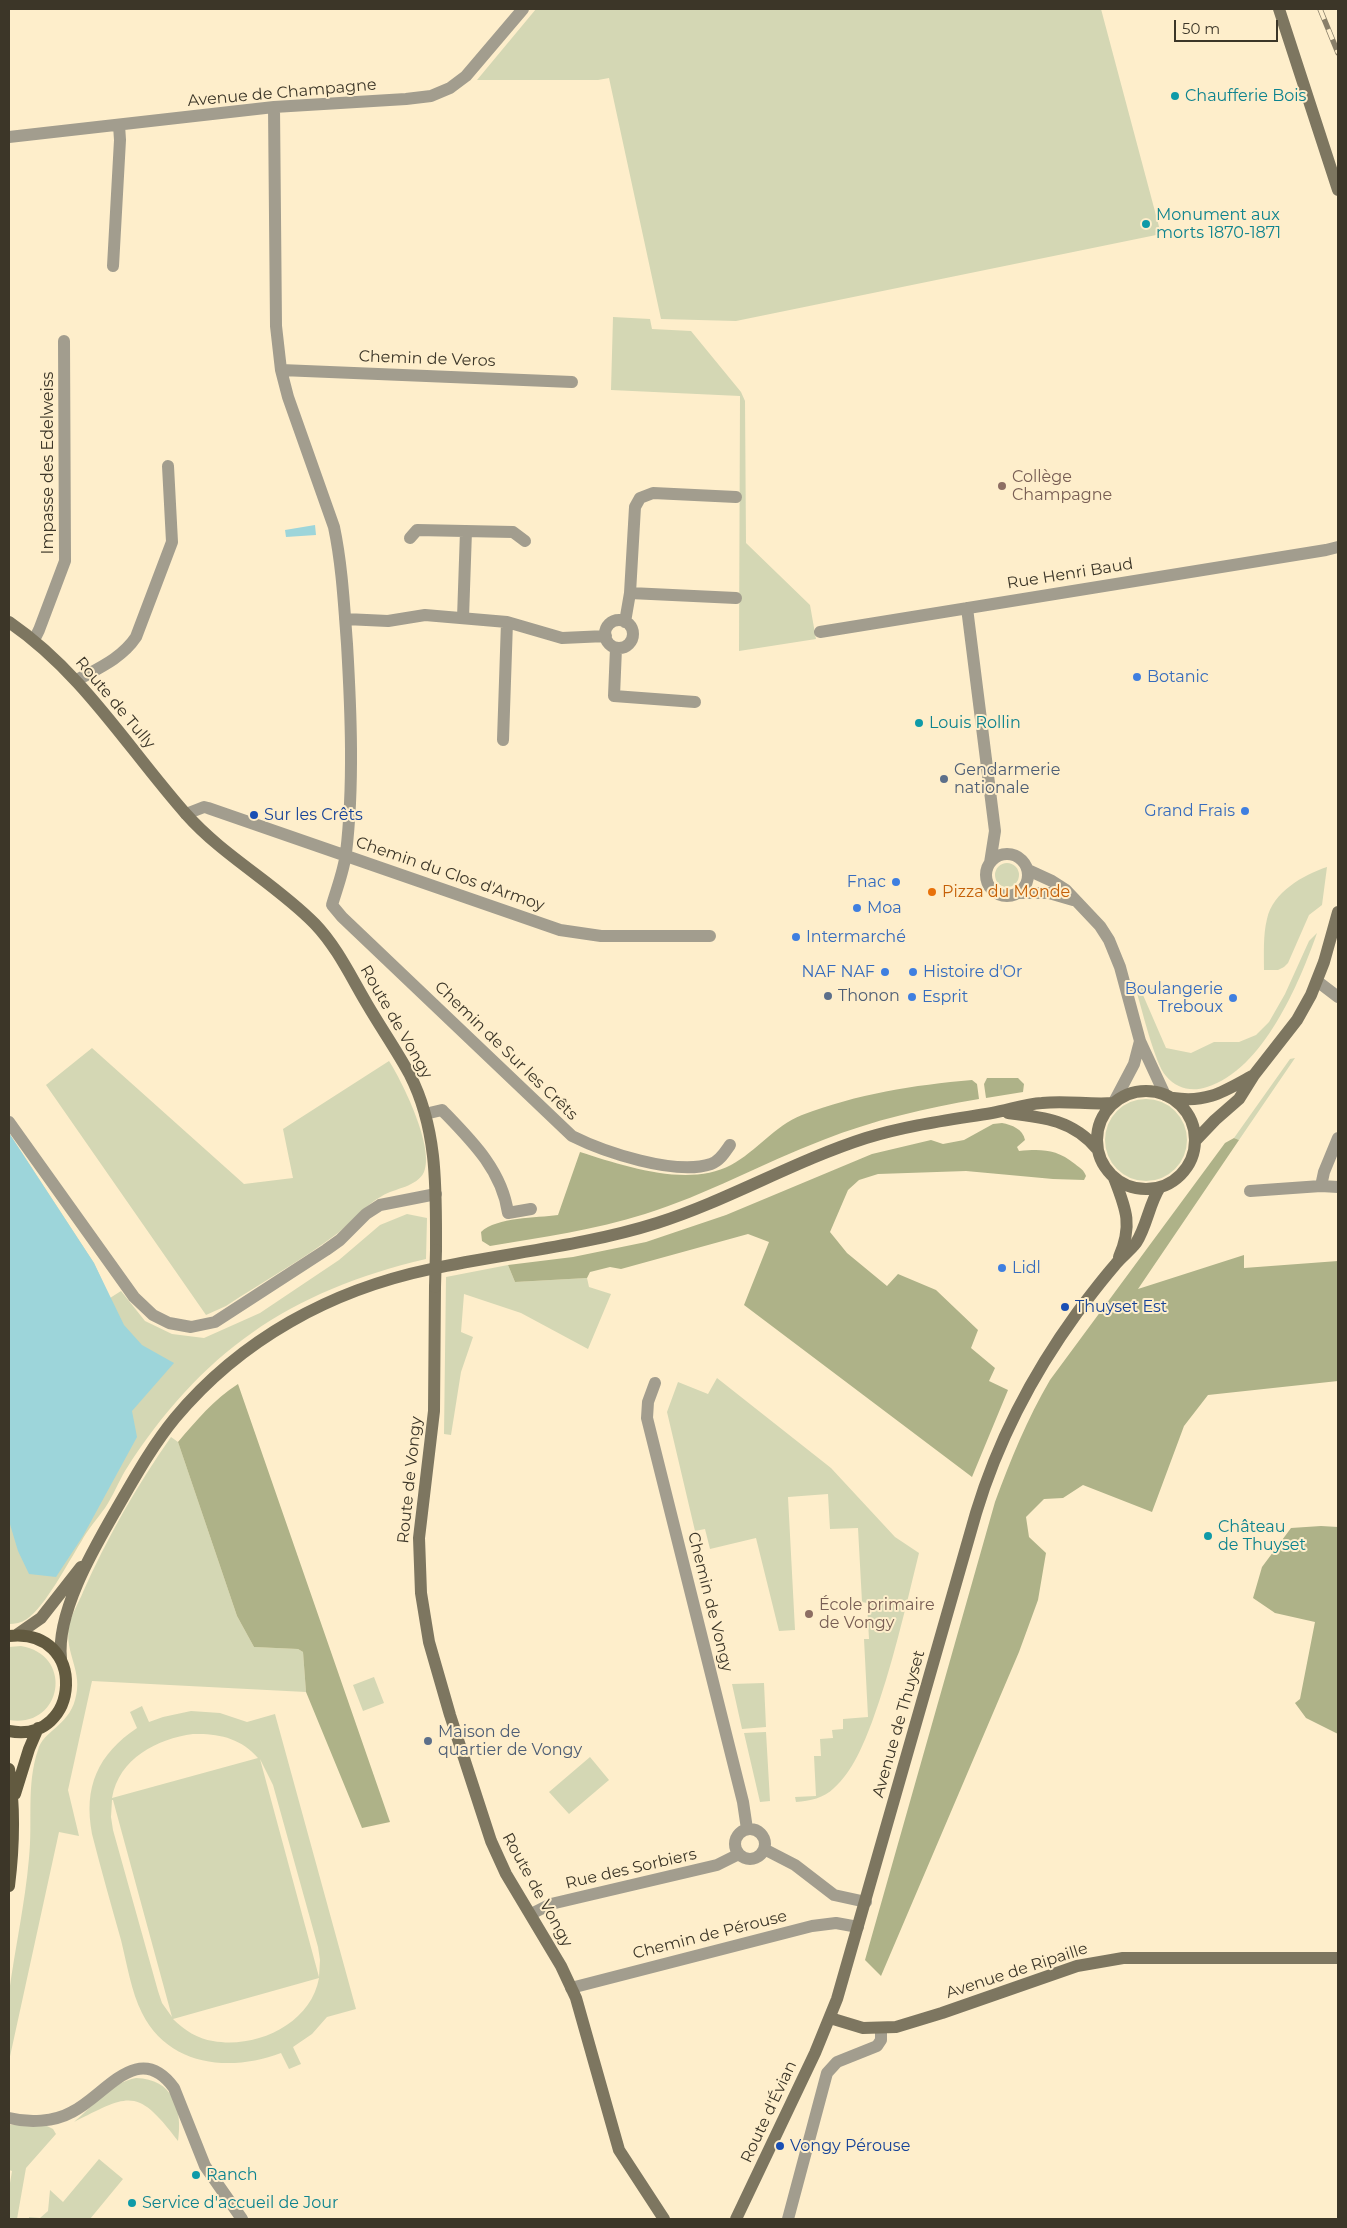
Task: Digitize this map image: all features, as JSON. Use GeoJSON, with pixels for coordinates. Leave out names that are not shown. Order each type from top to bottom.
{"type":"FeatureCollection","features":[{"type":"Feature","properties":{"kind":"main road"},"geometry":{"type":"LineString","coordinates":[[9,1731],[22,1732],[38,1728],[52,1719],[65,1698],[66,1674],[61,1659],[43,1641],[14,1635]]}},
{"type":"Feature","properties":{"kind":"main road"},"geometry":{"type":"LineString","coordinates":[[14,1797],[29,1749],[38,1728]]}},
{"type":"Feature","properties":{"kind":"main road"},"geometry":{"type":"LineString","coordinates":[[9,1769],[14,1797],[13,1851],[9,1886]]}},
{"type":"Feature","properties":{"kind":"street","name":"Avenue de Champagne"},"geometry":{"type":"LineString","coordinates":[[9,137],[274,107],[420,98],[441,93],[466,76],[522,9]]}},
{"type":"Feature","properties":{"kind":"street"},"geometry":{"type":"LineString","coordinates":[[1279,9],[1338,190]]}},
{"type":"Feature","properties":{"kind":"street"},"geometry":{"type":"LineString","coordinates":[[274,107],[276,326],[281,370],[288,397],[334,527],[345,619],[350,735],[346,856]]}},
{"type":"Feature","properties":{"kind":"street"},"geometry":{"type":"LineString","coordinates":[[113,266],[120,140],[119,125]]}},
{"type":"Feature","properties":{"kind":"street","name":"Impasse des Edelweiss"},"geometry":{"type":"LineString","coordinates":[[34,640],[40,630],[65,561],[64,341]]}},
{"type":"Feature","properties":{"kind":"street","name":"Chemin de Veros"},"geometry":{"type":"LineString","coordinates":[[281,370],[572,382]]}},
{"type":"Feature","properties":{"kind":"street"},"geometry":{"type":"LineString","coordinates":[[77,680],[119,656],[128,649],[136,636],[172,542],[168,466]]}},
{"type":"Feature","properties":{"kind":"street"},"geometry":{"type":"LineString","coordinates":[[626,622],[630,593],[635,507],[640,498],[653,493],[736,497]]}},
{"type":"Feature","properties":{"kind":"street"},"geometry":{"type":"LineString","coordinates":[[410,538],[417,530],[513,532],[525,541]]}},
{"type":"Feature","properties":{"kind":"street"},"geometry":{"type":"LineString","coordinates":[[464,618],[466,531]]}},
{"type":"Feature","properties":{"kind":"street","name":"Rue Henri Baud"},"geometry":{"type":"LineString","coordinates":[[820,632],[1332,548],[1338,555]]}},
{"type":"Feature","properties":{"kind":"street"},"geometry":{"type":"LineString","coordinates":[[630,593],[736,598]]}},
{"type":"Feature","properties":{"kind":"street"},"geometry":{"type":"LineString","coordinates":[[967,608],[994,831],[990,863],[986,877],[990,888],[1003,895],[1053,893],[1078,902]]}},
{"type":"Feature","properties":{"kind":"street"},"geometry":{"type":"LineString","coordinates":[[345,619],[388,621],[425,615],[507,622],[562,638],[606,636]]}},
{"type":"Feature","properties":{"kind":"street"},"geometry":{"type":"LineString","coordinates":[[621,620],[626,622],[632,629],[632,639],[626,647],[616,648],[609,643],[606,631],[611,623],[621,620]]}},
{"type":"Feature","properties":{"kind":"street","name":"Route de Tully"},"geometry":{"type":"LineString","coordinates":[[9,622],[34,640],[77,680],[186,814]]}},
{"type":"Feature","properties":{"kind":"street"},"geometry":{"type":"LineString","coordinates":[[503,740],[507,622]]}},
{"type":"Feature","properties":{"kind":"street"},"geometry":{"type":"LineString","coordinates":[[616,648],[614,696],[695,702]]}},
{"type":"Feature","properties":{"kind":"street","name":"Chemin du Clos d'Armoy"},"geometry":{"type":"LineString","coordinates":[[186,814],[208,808],[560,930],[601,936],[710,936]]}},
{"type":"Feature","properties":{"kind":"street","name":"Route de Vongy"},"geometry":{"type":"LineString","coordinates":[[186,814],[221,846],[281,893],[326,936],[410,1076],[425,1114],[435,1159],[436,1250],[434,1411],[419,1538],[424,1620],[442,1688],[491,1841],[506,1874],[531,1914],[572,1988],[619,2150],[664,2219]]}},
{"type":"Feature","properties":{"kind":"street"},"geometry":{"type":"LineString","coordinates":[[994,831],[1011,854],[1023,861],[1028,870],[1057,884],[1078,902],[1100,926],[1113,948],[1140,1041],[1158,1082],[1169,1096],[1182,1106],[1189,1117],[1195,1141],[1192,1156],[1185,1170],[1174,1180],[1160,1187],[1136,1188],[1114,1178],[1103,1164],[1097,1149],[1081,1133],[1059,1121],[995,1112]]}},
{"type":"Feature","properties":{"kind":"street"},"geometry":{"type":"LineString","coordinates":[[990,863],[1001,855],[1011,854]]}},
{"type":"Feature","properties":{"kind":"street","name":"Chemin de Sur les Crêts"},"geometry":{"type":"LineString","coordinates":[[346,856],[332,905],[572,1136],[591,1146],[616,1154],[674,1166],[712,1163],[730,1145]]}},
{"type":"Feature","properties":{"kind":"street"},"geometry":{"type":"LineString","coordinates":[[1018,893],[1025,885],[1028,870]]}},
{"type":"Feature","properties":{"kind":"street"},"geometry":{"type":"LineString","coordinates":[[1195,1141],[1215,1120],[1239,1100],[1254,1075],[1297,1020],[1317,981],[1331,944],[1338,912]]}},
{"type":"Feature","properties":{"kind":"street"},"geometry":{"type":"LineString","coordinates":[[1317,981],[1338,997]]}},
{"type":"Feature","properties":{"kind":"street"},"geometry":{"type":"LineString","coordinates":[[1097,1149],[1099,1124],[1104,1113],[1114,1103],[1131,1071],[1140,1041]]}},
{"type":"Feature","properties":{"kind":"street"},"geometry":{"type":"LineString","coordinates":[[14,1635],[41,1618],[91,1553],[157,1443],[191,1400],[231,1362],[253,1345],[275,1330],[323,1303],[365,1287],[418,1272],[591,1240],[658,1222],[697,1208],[820,1155],[864,1139],[932,1122],[1041,1103],[1097,1105],[1114,1103],[1136,1092],[1148,1090],[1169,1096],[1196,1100],[1213,1096],[1254,1075]]}},
{"type":"Feature","properties":{"kind":"street"},"geometry":{"type":"LineString","coordinates":[[425,1114],[442,1110],[467,1136],[491,1167],[502,1186],[508,1213],[531,1209]]}},
{"type":"Feature","properties":{"kind":"street"},"geometry":{"type":"LineString","coordinates":[[9,1122],[134,1297],[154,1316],[169,1323],[187,1327],[215,1322],[238,1309],[340,1240],[366,1214],[380,1205],[436,1194]]}},
{"type":"Feature","properties":{"kind":"street"},"geometry":{"type":"LineString","coordinates":[[1321,1186],[1329,1158],[1338,1138]]}},
{"type":"Feature","properties":{"kind":"street","name":"Avenue de Thuyset"},"geometry":{"type":"LineString","coordinates":[[1114,1178],[1126,1211],[1128,1225],[1126,1239],[1116,1264]]}},
{"type":"Feature","properties":{"kind":"street"},"geometry":{"type":"LineString","coordinates":[[1250,1191],[1321,1186],[1338,1187]]}},
{"type":"Feature","properties":{"kind":"street","name":"Avenue de Thuyset"},"geometry":{"type":"LineString","coordinates":[[830,2018],[866,1902],[976,1513],[994,1460],[1016,1410],[1044,1360],[1116,1264],[1138,1239],[1160,1187]]}},
{"type":"Feature","properties":{"kind":"street","name":"Chemin de Vongy"},"geometry":{"type":"LineString","coordinates":[[655,1383],[648,1402],[647,1418],[744,1802],[747,1829]]}},
{"type":"Feature","properties":{"kind":"street"},"geometry":{"type":"LineString","coordinates":[[61,1659],[60,1640],[64,1621],[91,1553]]}},
{"type":"Feature","properties":{"kind":"street"},"geometry":{"type":"LineString","coordinates":[[747,1829],[752,1829],[762,1834],[765,1843],[764,1849],[762,1853],[753,1858],[738,1854],[735,1844],[738,1834],[747,1829]]}},
{"type":"Feature","properties":{"kind":"street"},"geometry":{"type":"LineString","coordinates":[[764,1849],[795,1864],[834,1895],[866,1902]]}},
{"type":"Feature","properties":{"kind":"street","name":"Rue des Sorbiers"},"geometry":{"type":"LineString","coordinates":[[531,1914],[548,1905],[717,1866],[738,1854]]}},
{"type":"Feature","properties":{"kind":"street","name":"Chemin de Pérouse"},"geometry":{"type":"LineString","coordinates":[[572,1988],[812,1926],[836,1923],[858,1927]]}},
{"type":"Feature","properties":{"kind":"street","name":"Avenue de Ripaille"},"geometry":{"type":"LineString","coordinates":[[830,2018],[855,2027],[881,2028],[910,2024],[1054,1973],[1100,1961],[1147,1957],[1338,1958]]}},
{"type":"Feature","properties":{"kind":"street","name":"Route d'Évian"},"geometry":{"type":"LineString","coordinates":[[736,2219],[830,2018]]}},
{"type":"Feature","properties":{"kind":"street"},"geometry":{"type":"LineString","coordinates":[[788,2219],[827,2073],[837,2062],[874,2048],[881,2040],[881,2028]]}},
{"type":"Feature","properties":{"kind":"street"},"geometry":{"type":"LineString","coordinates":[[9,2118],[32,2120],[66,2114],[85,2105],[123,2073],[138,2069],[154,2072],[168,2080],[174,2088],[205,2166],[242,2219]]}},
{"type":"Feature","properties":{"kind":"green space"},"geometry":{"type":"Polygon","coordinates":[[[536,9],[1101,9],[1161,234],[736,321],[661,319],[609,78],[598,80],[477,80],[536,9]]]}},
{"type":"Feature","properties":{"kind":"green space"},"geometry":{"type":"Polygon","coordinates":[[[613,317],[650,319],[652,329],[691,331],[741,392],[745,401],[746,543],[810,605],[816,639],[739,651],[740,396],[611,390],[613,317]]]}},
{"type":"Feature","properties":{"kind":"green space"},"geometry":{"type":"Polygon","coordinates":[[[1007,863],[1012,864],[1018,870],[1018,880],[1012,886],[1007,887],[1002,886],[996,880],[995,875],[996,870],[1002,864],[1007,863]]]}},
{"type":"Feature","properties":{"kind":"green space"},"geometry":{"type":"Polygon","coordinates":[[[1327,867],[1322,905],[1309,915],[1288,963],[1278,970],[1264,970],[1264,944],[1270,909],[1290,886],[1308,875],[1327,867]]]}},
{"type":"Feature","properties":{"kind":"green space"},"geometry":{"type":"Polygon","coordinates":[[[1317,933],[1289,1000],[1262,1044],[1245,1063],[1227,1078],[1207,1087],[1196,1089],[1180,1087],[1166,1076],[1149,1036],[1136,990],[1138,987],[1147,984],[1153,989],[1143,995],[1166,1048],[1191,1053],[1214,1042],[1239,1042],[1256,1035],[1269,1022],[1285,994],[1309,941],[1317,933]]]}},
{"type":"Feature","properties":{"kind":"green space"},"geometry":{"type":"Polygon","coordinates":[[[92,1048],[244,1184],[293,1178],[283,1129],[389,1061],[402,1083],[416,1115],[425,1147],[426,1161],[424,1172],[421,1177],[411,1184],[387,1193],[376,1200],[338,1233],[311,1252],[226,1306],[206,1315],[46,1085],[92,1048]]]}},
{"type":"Feature","properties":{"kind":"green space"},"geometry":{"type":"Polygon","coordinates":[[[1295,1058],[1239,1140],[1234,1138],[1290,1059],[1295,1058]]]}},
{"type":"Feature","properties":{"kind":"green space"},"geometry":{"type":"Polygon","coordinates":[[[987,1078],[1018,1078],[1024,1084],[1023,1092],[986,1098],[984,1084],[987,1078]]]}},
{"type":"Feature","properties":{"kind":"green space"},"geometry":{"type":"Polygon","coordinates":[[[972,1080],[977,1084],[979,1099],[939,1106],[861,1126],[801,1149],[690,1198],[645,1214],[588,1229],[490,1246],[482,1241],[481,1232],[497,1223],[558,1215],[580,1152],[636,1168],[676,1175],[714,1172],[731,1165],[783,1125],[802,1115],[865,1096],[972,1080]]]}},
{"type":"Feature","properties":{"kind":"green space"},"geometry":{"type":"Polygon","coordinates":[[[1146,1099],[1162,1102],[1175,1111],[1184,1124],[1187,1140],[1184,1156],[1175,1169],[1162,1178],[1146,1181],[1130,1178],[1117,1169],[1108,1156],[1105,1140],[1108,1124],[1117,1111],[1130,1102],[1146,1099]]]}},
{"type":"Feature","properties":{"kind":"green space"},"geometry":{"type":"Polygon","coordinates":[[[1002,1123],[1013,1126],[1024,1136],[1025,1140],[1017,1147],[1019,1151],[1042,1150],[1061,1155],[1083,1171],[1086,1176],[1084,1180],[966,1171],[878,1174],[859,1180],[848,1190],[830,1232],[847,1253],[887,1286],[898,1274],[936,1290],[978,1330],[971,1348],[995,1368],[989,1381],[1008,1390],[972,1477],[744,1305],[769,1242],[748,1234],[621,1269],[610,1267],[590,1272],[587,1278],[515,1282],[508,1265],[573,1257],[646,1242],[726,1215],[872,1154],[931,1140],[943,1144],[964,1140],[993,1124],[1002,1123]]]}},
{"type":"Feature","properties":{"kind":"green space"},"geometry":{"type":"Polygon","coordinates":[[[9,1133],[94,1263],[110,1298],[121,1291],[145,1321],[172,1334],[204,1338],[260,1313],[339,1260],[380,1225],[407,1214],[427,1218],[426,1259],[377,1272],[332,1289],[291,1309],[253,1332],[218,1360],[185,1392],[154,1429],[125,1471],[108,1503],[41,1605],[25,1620],[9,1624],[9,1133]]]}},
{"type":"Feature","properties":{"kind":"green space"},"geometry":{"type":"Polygon","coordinates":[[[1234,1138],[1239,1140],[1138,1289],[1244,1255],[1244,1268],[1338,1261],[1338,1381],[1208,1395],[1184,1426],[1152,1512],[1083,1485],[1063,1498],[1044,1499],[1026,1517],[1029,1537],[1046,1553],[1038,1600],[1019,1652],[881,1976],[865,1960],[995,1502],[1013,1455],[1034,1409],[1050,1380],[1225,1143],[1234,1138]]]}},
{"type":"Feature","properties":{"kind":"green space"},"geometry":{"type":"Polygon","coordinates":[[[508,1265],[515,1282],[587,1278],[589,1287],[611,1294],[588,1349],[521,1313],[464,1294],[461,1332],[473,1337],[461,1372],[451,1435],[444,1434],[446,1277],[508,1265]]]}},
{"type":"Feature","properties":{"kind":"green space"},"geometry":{"type":"Polygon","coordinates":[[[717,1378],[831,1468],[895,1537],[919,1553],[892,1659],[865,1740],[852,1766],[841,1781],[826,1794],[812,1800],[796,1802],[795,1797],[816,1796],[814,1756],[821,1756],[820,1739],[833,1738],[832,1730],[843,1729],[843,1719],[868,1717],[864,1639],[869,1639],[867,1603],[862,1602],[858,1528],[830,1529],[828,1494],[788,1497],[795,1630],[779,1631],[756,1538],[710,1549],[705,1529],[695,1531],[667,1412],[678,1382],[708,1394],[717,1378]]]}},
{"type":"Feature","properties":{"kind":"green space"},"geometry":{"type":"Polygon","coordinates":[[[238,1384],[390,1822],[362,1828],[306,1692],[303,1652],[298,1649],[254,1647],[237,1616],[178,1442],[213,1403],[238,1384]]]}},
{"type":"Feature","properties":{"kind":"green space"},"geometry":{"type":"Polygon","coordinates":[[[171,1437],[178,1442],[237,1616],[254,1647],[298,1649],[303,1652],[306,1692],[92,1681],[68,1790],[79,1836],[59,1832],[9,2061],[8,2001],[27,1875],[32,1777],[34,1763],[41,1743],[67,1716],[75,1700],[77,1680],[69,1645],[70,1622],[112,1532],[146,1474],[171,1437]]]}},
{"type":"Feature","properties":{"kind":"green space"},"geometry":{"type":"Polygon","coordinates":[[[1338,1527],[1338,1734],[1306,1718],[1295,1703],[1300,1699],[1315,1622],[1275,1613],[1253,1598],[1262,1567],[1291,1528],[1338,1527]]]}},
{"type":"Feature","properties":{"kind":"green space"},"geometry":{"type":"Polygon","coordinates":[[[21,1646],[38,1652],[49,1663],[55,1676],[55,1690],[50,1703],[41,1714],[27,1720],[9,1720],[9,1647],[21,1646]]]}},
{"type":"Feature","properties":{"kind":"green space"},"geometry":{"type":"Polygon","coordinates":[[[374,1677],[384,1703],[363,1711],[353,1685],[374,1677]]]}},
{"type":"Feature","properties":{"kind":"green space"},"geometry":{"type":"Polygon","coordinates":[[[764,1683],[766,1727],[742,1729],[732,1684],[764,1683]]]}},
{"type":"Feature","properties":{"kind":"green space"},"geometry":{"type":"Polygon","coordinates":[[[142,1706],[149,1722],[191,1711],[220,1713],[247,1722],[275,1714],[356,2009],[327,2017],[312,2034],[293,2047],[301,2064],[289,2069],[281,2053],[262,2059],[222,2063],[203,2060],[185,2054],[168,2045],[154,2031],[138,2005],[92,1834],[90,1817],[90,1801],[96,1773],[112,1749],[137,1728],[130,1712],[142,1706]],[[202,1734],[179,1737],[153,1746],[131,1761],[116,1784],[112,1798],[258,1758],[237,1741],[228,1738],[202,1734]],[[260,1759],[319,1977],[320,1960],[318,1947],[273,1785],[260,1759]],[[113,1800],[111,1817],[158,1991],[162,2003],[172,2017],[113,1800]],[[319,1978],[173,2019],[182,2027],[207,2040],[230,2042],[247,2041],[263,2037],[279,2030],[305,2008],[314,1994],[319,1978]]]}},
{"type":"Feature","properties":{"kind":"green space"},"geometry":{"type":"Polygon","coordinates":[[[766,1732],[770,1801],[760,1802],[744,1733],[766,1732]]]}},
{"type":"Feature","properties":{"kind":"green space"},"geometry":{"type":"Polygon","coordinates":[[[590,1757],[609,1780],[569,1814],[549,1792],[590,1757]]]}},
{"type":"Feature","properties":{"kind":"green space"},"geometry":{"type":"Polygon","coordinates":[[[136,2078],[159,2084],[173,2098],[179,2118],[178,2141],[152,2111],[142,2104],[132,2101],[121,2101],[74,2122],[119,2084],[136,2078]]]}},
{"type":"Feature","properties":{"kind":"green space"},"geometry":{"type":"Polygon","coordinates":[[[9,2125],[45,2125],[53,2129],[56,2134],[26,2168],[17,2219],[9,2219],[9,2189],[12,2171],[9,2170],[9,2125]]]}},
{"type":"Feature","properties":{"kind":"green space"},"geometry":{"type":"Polygon","coordinates":[[[99,2159],[123,2179],[90,2219],[29,2219],[29,2217],[40,2218],[48,2211],[50,2190],[63,2202],[99,2159]]]}},
{"type":"Feature","properties":{"kind":"water"},"geometry":{"type":"Polygon","coordinates":[[[315,525],[316,535],[286,537],[285,530],[315,525]]]}},
{"type":"Feature","properties":{"kind":"water"},"geometry":{"type":"Polygon","coordinates":[[[9,1133],[94,1263],[124,1325],[142,1345],[174,1363],[132,1411],[137,1437],[83,1536],[56,1577],[29,1574],[18,1551],[9,1521],[9,1133]]]}},
{"type":"Feature","properties":{"kind":"railway"},"geometry":{"type":"LineString","coordinates":[[1320,9],[1338,53]]}},
{"type":"Feature","properties":{"kind":"place","name":"Chaufferie Bois"},"geometry":{"type":"Point","coordinates":[1175,96]}},
{"type":"Feature","properties":{"kind":"place","name":"Monument aux morts 1870-1871"},"geometry":{"type":"Point","coordinates":[1146,224]}},
{"type":"Feature","properties":{"kind":"place","name":"Collège Champagne"},"geometry":{"type":"Point","coordinates":[1002,486]}},
{"type":"Feature","properties":{"kind":"place","name":"Botanic"},"geometry":{"type":"Point","coordinates":[1137,677]}},
{"type":"Feature","properties":{"kind":"place","name":"Louis Rollin"},"geometry":{"type":"Point","coordinates":[919,723]}},
{"type":"Feature","properties":{"kind":"place","name":"Gendarmerie nationale"},"geometry":{"type":"Point","coordinates":[944,779]}},
{"type":"Feature","properties":{"kind":"place","name":"Grand Frais"},"geometry":{"type":"Point","coordinates":[1245,811]}},
{"type":"Feature","properties":{"kind":"place","name":"Sur les Crêts"},"geometry":{"type":"Point","coordinates":[254,815]}},
{"type":"Feature","properties":{"kind":"place","name":"Fnac"},"geometry":{"type":"Point","coordinates":[896,882]}},
{"type":"Feature","properties":{"kind":"place","name":"Pizza du Monde"},"geometry":{"type":"Point","coordinates":[932,892]}},
{"type":"Feature","properties":{"kind":"place","name":"Moa"},"geometry":{"type":"Point","coordinates":[857,908]}},
{"type":"Feature","properties":{"kind":"place","name":"Intermarché"},"geometry":{"type":"Point","coordinates":[796,937]}},
{"type":"Feature","properties":{"kind":"place","name":"NAF NAF"},"geometry":{"type":"Point","coordinates":[885,972]}},
{"type":"Feature","properties":{"kind":"place","name":"Histoire d'Or"},"geometry":{"type":"Point","coordinates":[913,972]}},
{"type":"Feature","properties":{"kind":"place","name":"Thonon"},"geometry":{"type":"Point","coordinates":[828,996]}},
{"type":"Feature","properties":{"kind":"place","name":"Esprit"},"geometry":{"type":"Point","coordinates":[912,997]}},
{"type":"Feature","properties":{"kind":"place","name":"Boulangerie Treboux"},"geometry":{"type":"Point","coordinates":[1233,998]}},
{"type":"Feature","properties":{"kind":"place","name":"Lidl"},"geometry":{"type":"Point","coordinates":[1002,1268]}},
{"type":"Feature","properties":{"kind":"place","name":"Thuyset Est"},"geometry":{"type":"Point","coordinates":[1065,1307]}},
{"type":"Feature","properties":{"kind":"place","name":"Château de Thuyset"},"geometry":{"type":"Point","coordinates":[1208,1536]}},
{"type":"Feature","properties":{"kind":"place","name":"École primaire de Vongy"},"geometry":{"type":"Point","coordinates":[809,1614]}},
{"type":"Feature","properties":{"kind":"place","name":"Maison de quartier de Vongy"},"geometry":{"type":"Point","coordinates":[428,1741]}},
{"type":"Feature","properties":{"kind":"place","name":"Vongy Pérouse"},"geometry":{"type":"Point","coordinates":[780,2146]}},
{"type":"Feature","properties":{"kind":"place","name":"Ranch"},"geometry":{"type":"Point","coordinates":[196,2175]}},
{"type":"Feature","properties":{"kind":"place","name":"Service d'accueil de Jour"},"geometry":{"type":"Point","coordinates":[132,2203]}}]}
